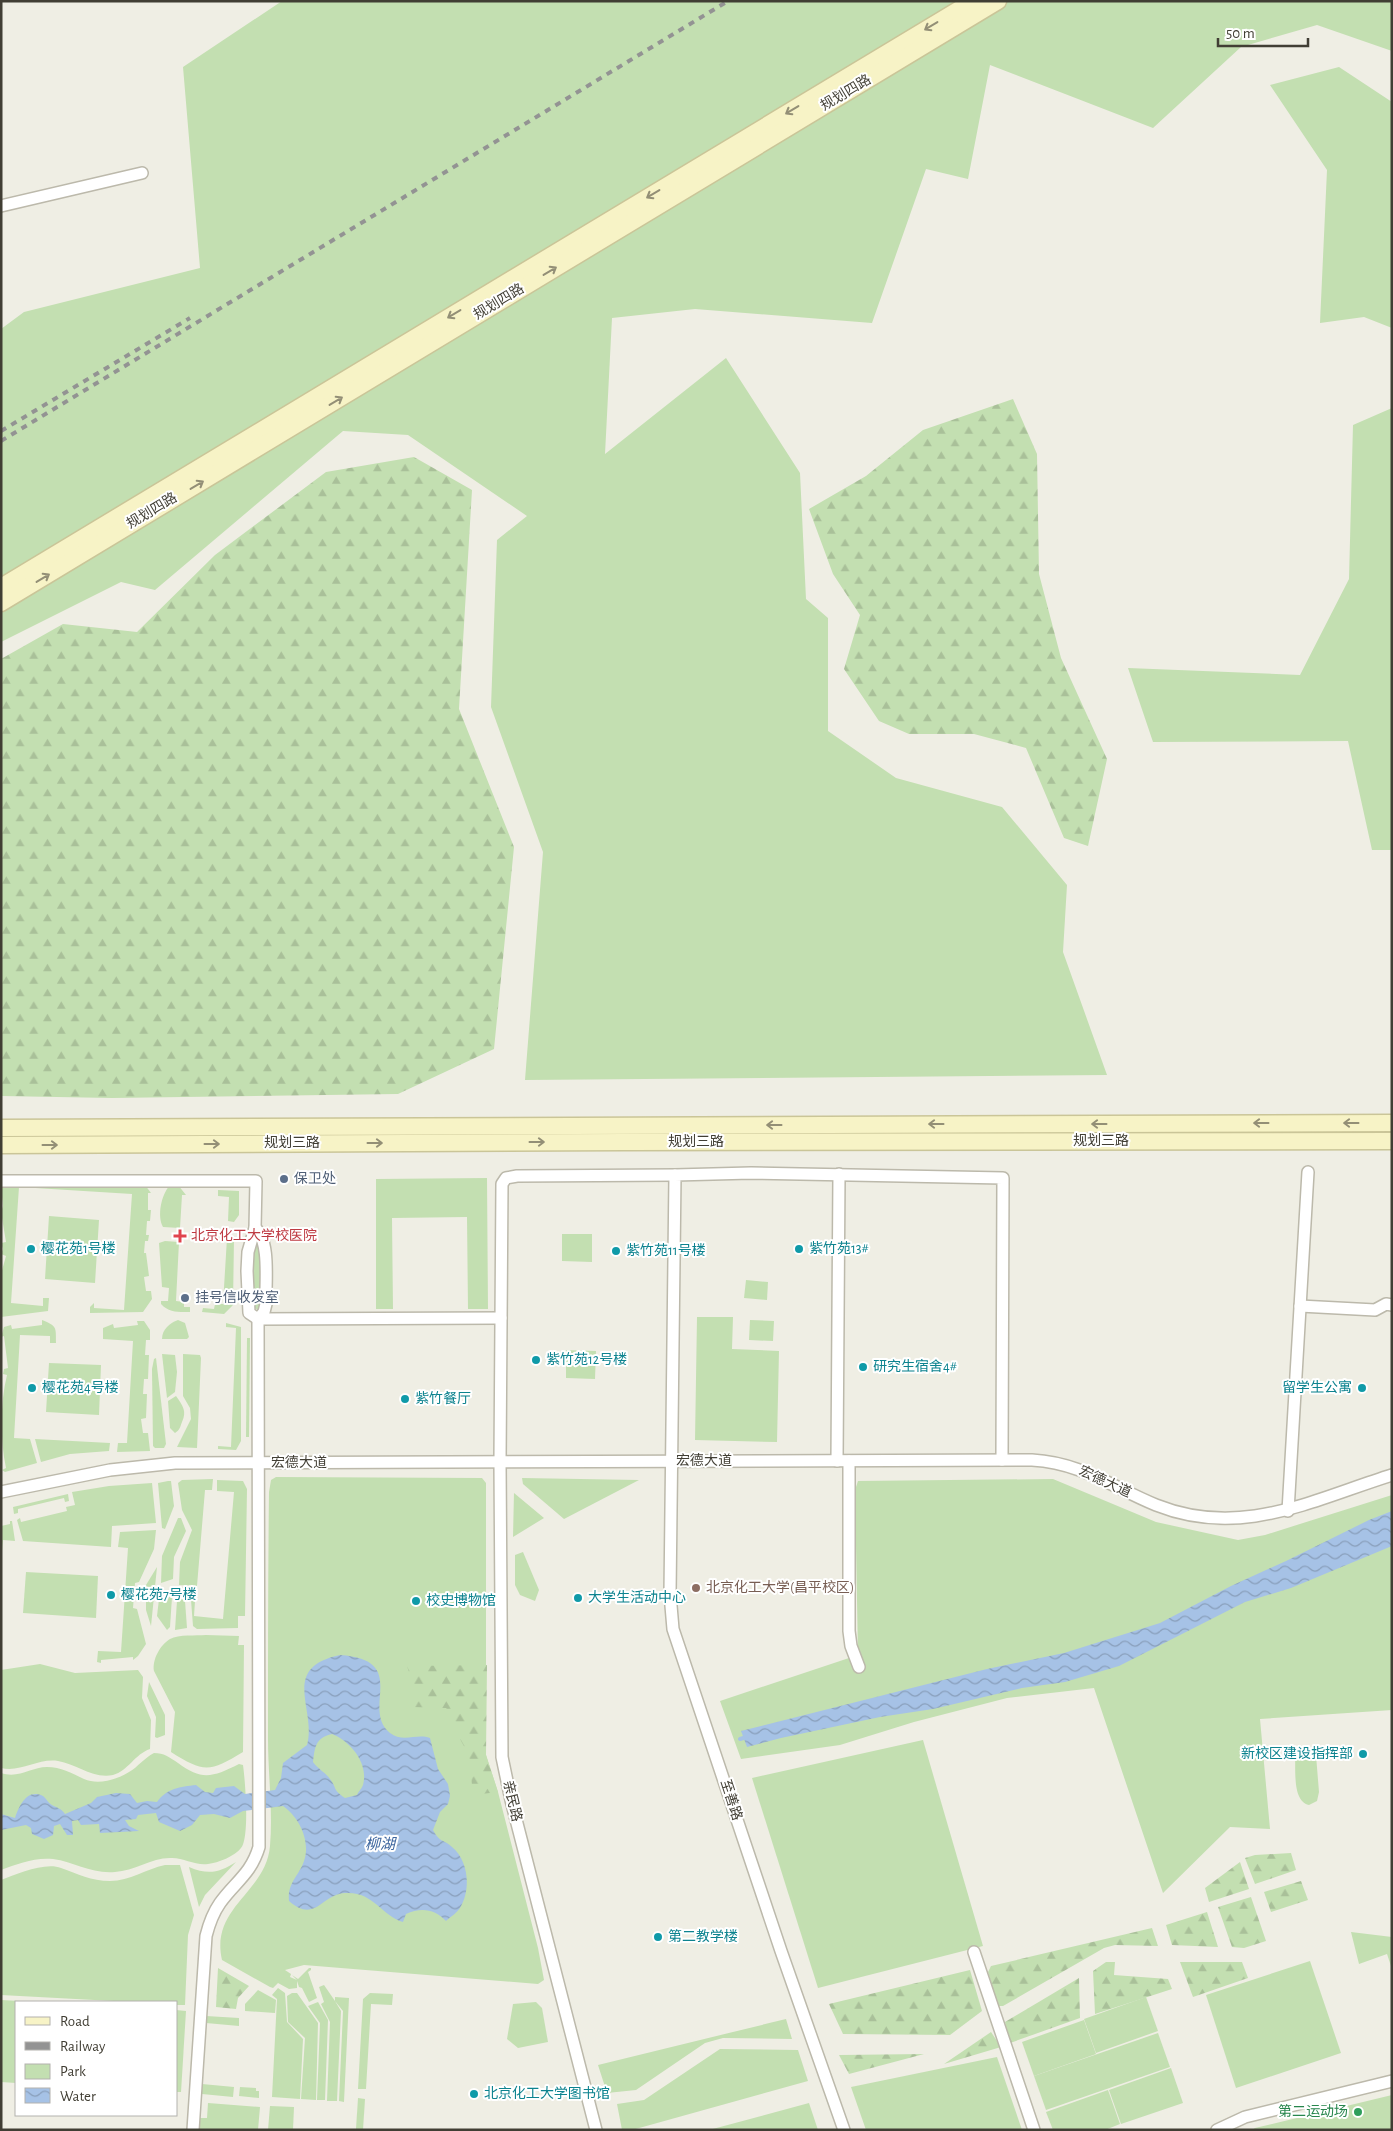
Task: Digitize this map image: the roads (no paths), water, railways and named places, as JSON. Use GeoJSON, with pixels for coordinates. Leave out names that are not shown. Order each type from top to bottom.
{"type":"FeatureCollection","features":[{"type":"Feature","properties":{"kind":"main road","name":"规划四路"},"geometry":{"type":"LineString","coordinates":[[1,587],[973,1]]}},
{"type":"Feature","properties":{"kind":"main road","name":"规划四路"},"geometry":{"type":"LineString","coordinates":[[1,604],[998,1]]}},
{"type":"Feature","properties":{"kind":"main road","name":"规划三路"},"geometry":{"type":"LineString","coordinates":[[1,1145],[1392,1123]]}},
{"type":"Feature","properties":{"kind":"main road","name":"规划三路"},"geometry":{"type":"LineString","coordinates":[[1,1128],[1392,1141]]}},
{"type":"Feature","properties":{"kind":"street"},"geometry":{"type":"LineString","coordinates":[[1,206],[142,173]]}},
{"type":"Feature","properties":{"kind":"street"},"geometry":{"type":"LineString","coordinates":[[1288,1511],[1308,1172]]}},
{"type":"Feature","properties":{"kind":"street"},"geometry":{"type":"LineString","coordinates":[[675,1175],[751,1173],[1004,1178],[1002,1460]]}},
{"type":"Feature","properties":{"kind":"street","name":"亲民路"},"geometry":{"type":"LineString","coordinates":[[596,2130],[511,1800],[502,1757],[500,1462],[502,1184],[506,1178],[517,1176],[592,1174],[675,1175]]}},
{"type":"Feature","properties":{"kind":"street"},"geometry":{"type":"LineString","coordinates":[[837,1461],[838,1174]]}},
{"type":"Feature","properties":{"kind":"street","name":"至善路"},"geometry":{"type":"LineString","coordinates":[[675,1175],[670,1594],[674,1629],[844,2130]]}},
{"type":"Feature","properties":{"kind":"street"},"geometry":{"type":"LineString","coordinates":[[1,1181],[256,1181],[255,1228],[248,1252],[247,1288],[249,1313],[258,1320],[501,1318]]}},
{"type":"Feature","properties":{"kind":"street"},"geometry":{"type":"LineString","coordinates":[[193,2130],[206,1936],[212,1916],[220,1903],[253,1865],[258,1847],[258,1320],[264,1312],[266,1304],[265,1249],[261,1233],[255,1228]]}},
{"type":"Feature","properties":{"kind":"street"},"geometry":{"type":"LineString","coordinates":[[1300,1306],[1375,1310],[1386,1304],[1392,1305]]}},
{"type":"Feature","properties":{"kind":"street"},"geometry":{"type":"LineString","coordinates":[[849,1461],[849,1631],[851,1646],[859,1667]]}},
{"type":"Feature","properties":{"kind":"street","name":"宏德大道"},"geometry":{"type":"LineString","coordinates":[[1,1492],[110,1470],[175,1463],[1054,1461],[1090,1473],[1158,1506],[1188,1514],[1244,1519],[1288,1511],[1392,1475]]}},
{"type":"Feature","properties":{"kind":"street"},"geometry":{"type":"LineString","coordinates":[[974,1952],[1034,2130]]}},
{"type":"Feature","properties":{"kind":"street"},"geometry":{"type":"LineString","coordinates":[[1217,2130],[1245,2117],[1392,2081]]}},
{"type":"Feature","properties":{"kind":"water"},"geometry":{"type":"Polygon","coordinates":[[[1392,1511],[1392,1546],[1291,1588],[1245,1602],[1119,1666],[1065,1682],[1022,1688],[933,1709],[880,1717],[747,1747],[741,1731],[987,1669],[1064,1653],[1160,1623],[1231,1586],[1369,1520],[1392,1511]]]}},
{"type":"Feature","properties":{"kind":"water","name":"柳湖"},"geometry":{"type":"Polygon","coordinates":[[[340,1655],[361,1659],[374,1666],[379,1676],[382,1723],[395,1736],[430,1738],[438,1769],[448,1784],[450,1796],[448,1804],[440,1812],[433,1830],[440,1839],[449,1844],[458,1853],[465,1868],[467,1884],[464,1901],[459,1910],[446,1921],[428,1910],[417,1910],[406,1914],[403,1922],[395,1919],[370,1899],[355,1893],[337,1895],[312,1909],[305,1910],[289,1901],[290,1889],[304,1861],[306,1846],[299,1823],[283,1806],[243,1811],[230,1818],[214,1814],[200,1815],[192,1825],[180,1831],[159,1822],[156,1813],[138,1815],[136,1819],[125,1820],[129,1826],[139,1831],[100,1833],[99,1824],[81,1825],[78,1820],[72,1821],[73,1835],[67,1835],[60,1824],[54,1826],[53,1835],[44,1839],[32,1834],[31,1828],[26,1825],[1,1830],[1,1814],[15,1818],[21,1804],[32,1794],[43,1796],[65,1814],[91,1803],[97,1797],[116,1793],[130,1794],[137,1803],[157,1802],[170,1791],[196,1785],[205,1792],[213,1793],[216,1788],[234,1786],[245,1794],[275,1790],[281,1778],[283,1763],[307,1745],[309,1731],[304,1691],[305,1680],[311,1669],[321,1661],[340,1655]],[[332,1734],[322,1738],[315,1748],[313,1762],[345,1798],[357,1795],[363,1785],[364,1777],[361,1761],[351,1747],[332,1734]]]}},
{"type":"Feature","properties":{"kind":"waterway"},"geometry":{"type":"LineString","coordinates":[[740,1739],[747,1737]]}},
{"type":"Feature","properties":{"kind":"railway"},"geometry":{"type":"LineString","coordinates":[[1,441],[728,1]]}},
{"type":"Feature","properties":{"kind":"railway"},"geometry":{"type":"LineString","coordinates":[[1,431],[190,318]]}},
{"type":"Feature","properties":{"kind":"place","name":"保卫处"},"geometry":{"type":"Point","coordinates":[284,1179]}},
{"type":"Feature","properties":{"kind":"place","name":"北京化工大学校医院"},"geometry":{"type":"Point","coordinates":[180,1236]}},
{"type":"Feature","properties":{"kind":"place","name":"樱花苑1号楼"},"geometry":{"type":"Point","coordinates":[31,1249]}},
{"type":"Feature","properties":{"kind":"place","name":"紫竹苑13#"},"geometry":{"type":"Point","coordinates":[799,1249]}},
{"type":"Feature","properties":{"kind":"place","name":"紫竹苑11号楼"},"geometry":{"type":"Point","coordinates":[616,1251]}},
{"type":"Feature","properties":{"kind":"place","name":"挂号信收发室"},"geometry":{"type":"Point","coordinates":[185,1298]}},
{"type":"Feature","properties":{"kind":"place","name":"紫竹苑12号楼"},"geometry":{"type":"Point","coordinates":[536,1360]}},
{"type":"Feature","properties":{"kind":"place","name":"研究生宿舍4#"},"geometry":{"type":"Point","coordinates":[863,1367]}},
{"type":"Feature","properties":{"kind":"place","name":"樱花苑4号楼"},"geometry":{"type":"Point","coordinates":[32,1388]}},
{"type":"Feature","properties":{"kind":"place","name":"留学生公寓"},"geometry":{"type":"Point","coordinates":[1362,1388]}},
{"type":"Feature","properties":{"kind":"place","name":"紫竹餐厅"},"geometry":{"type":"Point","coordinates":[405,1399]}},
{"type":"Feature","properties":{"kind":"place","name":"北京化工大学(昌平校区)"},"geometry":{"type":"Point","coordinates":[696,1588]}},
{"type":"Feature","properties":{"kind":"place","name":"樱花苑7号楼"},"geometry":{"type":"Point","coordinates":[111,1595]}},
{"type":"Feature","properties":{"kind":"place","name":"大学生活动中心"},"geometry":{"type":"Point","coordinates":[578,1598]}},
{"type":"Feature","properties":{"kind":"place","name":"校史博物馆"},"geometry":{"type":"Point","coordinates":[416,1601]}},
{"type":"Feature","properties":{"kind":"place","name":"新校区建设指挥部"},"geometry":{"type":"Point","coordinates":[1363,1754]}},
{"type":"Feature","properties":{"kind":"place","name":"第二教学楼"},"geometry":{"type":"Point","coordinates":[658,1937]}},
{"type":"Feature","properties":{"kind":"place","name":"北京化工大学图书馆"},"geometry":{"type":"Point","coordinates":[474,2094]}},
{"type":"Feature","properties":{"kind":"place","name":"第二运动场"},"geometry":{"type":"Point","coordinates":[1358,2112]}}]}
